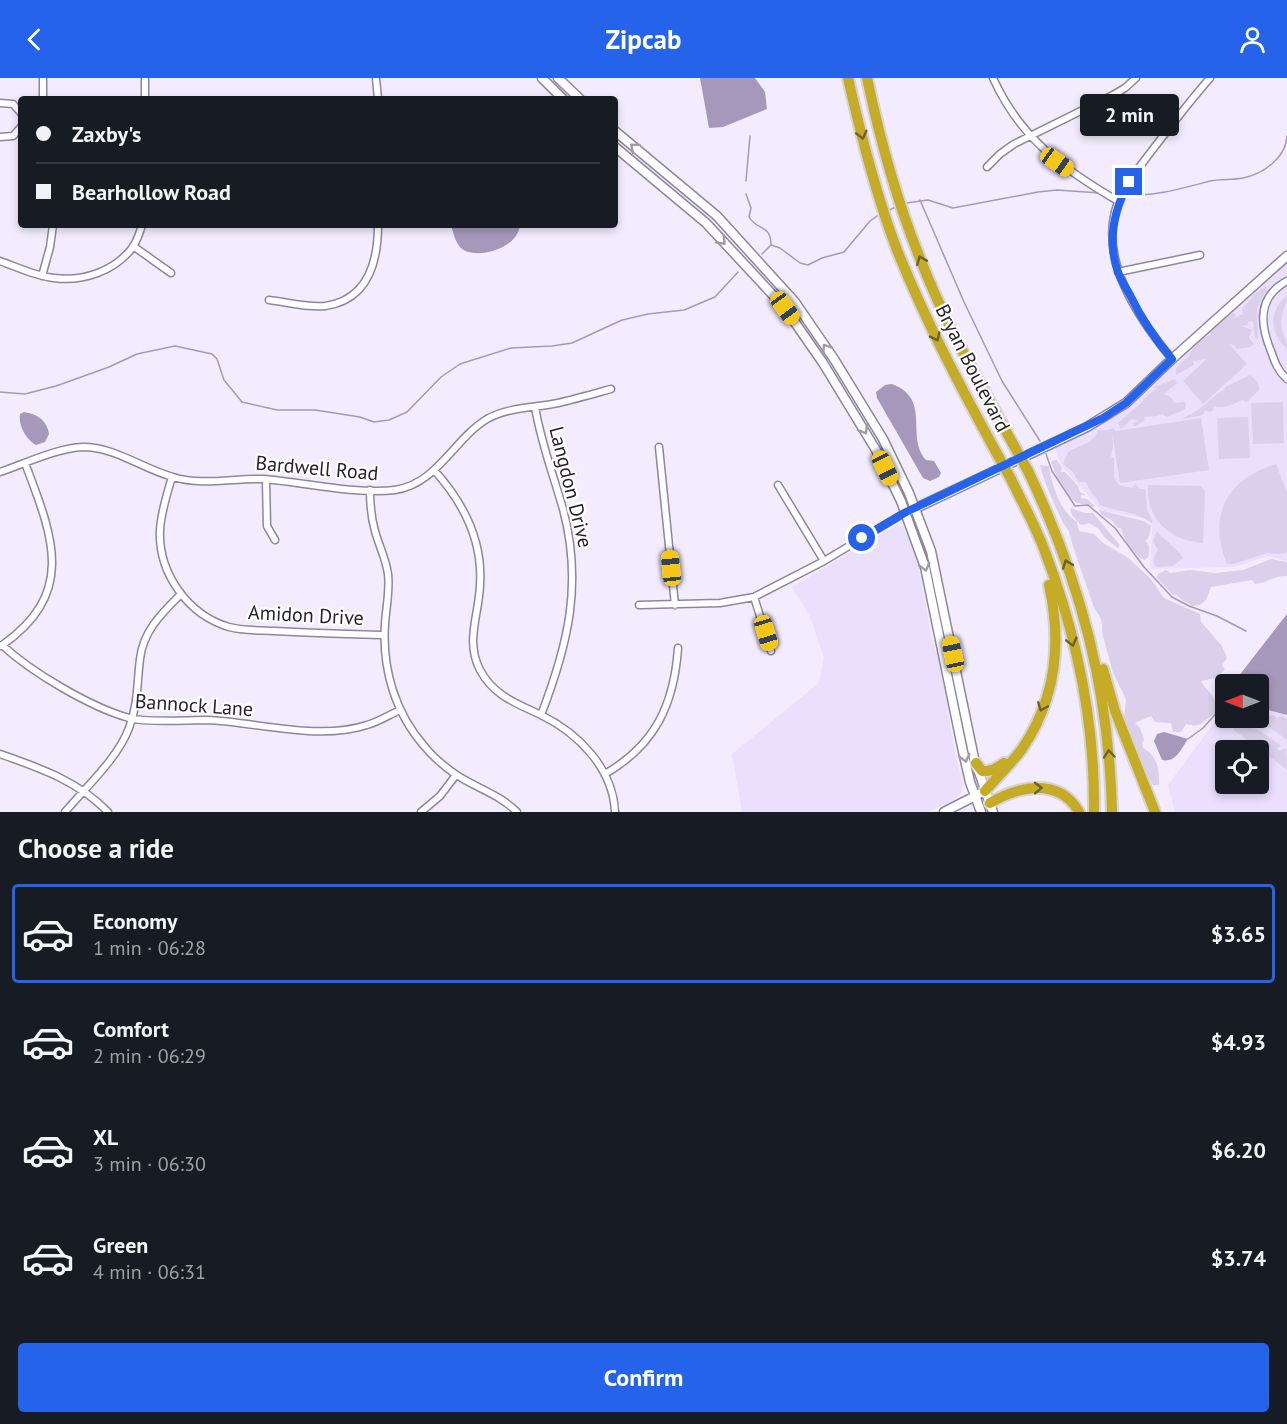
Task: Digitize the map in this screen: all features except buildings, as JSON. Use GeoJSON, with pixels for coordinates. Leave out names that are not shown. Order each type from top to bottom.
{"type":"FeatureCollection","features":[{"type":"Feature","properties":{"kind":"highway","name":"Bryan Boulevard"},"geometry":{"type":"LineString","coordinates":[[848,78],[866,154],[896,248],[936,339],[1025,507],[1054,578],[1079,670],[1091,754],[1094,812]]}},
{"type":"Feature","properties":{"kind":"highway","name":"Bryan Boulevard"},"geometry":{"type":"LineString","coordinates":[[867,78],[888,164],[922,264],[960,346],[1028,471],[1058,538],[1077,590],[1096,660],[1105,714],[1112,812]]}},
{"type":"Feature","properties":{"kind":"highway"},"geometry":{"type":"LineString","coordinates":[[980,794],[1017,755],[1033,728],[1054,672],[1057,640],[1055,614],[1049,583],[1025,507]]}},
{"type":"Feature","properties":{"kind":"highway"},"geometry":{"type":"LineString","coordinates":[[1077,590],[1096,641],[1115,711],[1155,812]]}},
{"type":"Feature","properties":{"kind":"highway"},"geometry":{"type":"LineString","coordinates":[[976,763],[982,771],[995,770],[1017,755]]}},
{"type":"Feature","properties":{"kind":"highway"},"geometry":{"type":"LineString","coordinates":[[983,809],[1004,794],[1040,787],[1061,793],[1073,803],[1079,812]]}},
{"type":"Feature","properties":{"kind":"main road"},"geometry":{"type":"LineString","coordinates":[[542,78],[560,96]]}},
{"type":"Feature","properties":{"kind":"main road"},"geometry":{"type":"LineString","coordinates":[[558,78],[577,96]]}},
{"type":"Feature","properties":{"kind":"main road"},"geometry":{"type":"LineString","coordinates":[[618,134],[733,233],[795,302],[863,406],[891,454],[916,508],[936,571],[976,763],[983,809]]}},
{"type":"Feature","properties":{"kind":"main road"},"geometry":{"type":"LineString","coordinates":[[618,150],[706,223],[785,308],[876,450],[906,512],[925,567],[962,747],[980,794]]}},
{"type":"Feature","properties":{"kind":"main road"},"geometry":{"type":"LineString","coordinates":[[627,157],[649,170],[654,164]]}},
{"type":"Feature","properties":{"kind":"main road"},"geometry":{"type":"LineString","coordinates":[[653,178],[658,175],[668,182],[679,185]]}},
{"type":"Feature","properties":{"kind":"main road"},"geometry":{"type":"LineString","coordinates":[[682,202],[703,214],[707,209]]}},
{"type":"Feature","properties":{"kind":"main road"},"geometry":{"type":"LineString","coordinates":[[906,512],[1103,418],[1126,403],[1287,256]]}},
{"type":"Feature","properties":{"kind":"main road"},"geometry":{"type":"LineString","coordinates":[[834,382],[841,381],[863,406]]}},
{"type":"Feature","properties":{"kind":"main road"},"geometry":{"type":"LineString","coordinates":[[944,812],[980,794]]}},
{"type":"Feature","properties":{"kind":"street"},"geometry":{"type":"LineString","coordinates":[[43,78],[43,96]]}},
{"type":"Feature","properties":{"kind":"street"},"geometry":{"type":"LineString","coordinates":[[145,78],[145,96]]}},
{"type":"Feature","properties":{"kind":"street"},"geometry":{"type":"LineString","coordinates":[[376,78],[378,96]]}},
{"type":"Feature","properties":{"kind":"street"},"geometry":{"type":"LineString","coordinates":[[993,78],[1014,116],[1030,136],[1057,162],[1118,201]]}},
{"type":"Feature","properties":{"kind":"street"},"geometry":{"type":"LineString","coordinates":[[987,167],[1000,154],[1030,136],[1125,88],[1136,78]]}},
{"type":"Feature","properties":{"kind":"street"},"geometry":{"type":"LineString","coordinates":[[1172,359],[1143,320],[1118,272],[1112,241],[1114,219],[1118,201],[1137,171],[1210,78]]}},
{"type":"Feature","properties":{"kind":"street"},"geometry":{"type":"LineString","coordinates":[[0,103],[13,104],[18,110]]}},
{"type":"Feature","properties":{"kind":"street"},"geometry":{"type":"LineString","coordinates":[[0,137],[13,136],[18,130]]}},
{"type":"Feature","properties":{"kind":"street"},"geometry":{"type":"LineString","coordinates":[[42,276],[53,228]]}},
{"type":"Feature","properties":{"kind":"street"},"geometry":{"type":"LineString","coordinates":[[0,261],[42,276],[63,279],[92,275],[116,263],[133,246],[141,228]]}},
{"type":"Feature","properties":{"kind":"street"},"geometry":{"type":"LineString","coordinates":[[269,300],[322,306],[336,303],[355,292],[369,276],[374,264],[377,253],[378,228]]}},
{"type":"Feature","properties":{"kind":"street"},"geometry":{"type":"LineString","coordinates":[[133,246],[171,273]]}},
{"type":"Feature","properties":{"kind":"street"},"geometry":{"type":"LineString","coordinates":[[1118,272],[1200,255]]}},
{"type":"Feature","properties":{"kind":"street"},"geometry":{"type":"LineString","coordinates":[[1287,281],[1279,286],[1269,298],[1262,320],[1265,338],[1277,368],[1287,379]]}},
{"type":"Feature","properties":{"kind":"street","name":"Bardwell Road"},"geometry":{"type":"LineString","coordinates":[[0,472],[70,449],[83,447],[99,449],[172,477],[191,481],[216,482],[243,479],[370,490],[397,489],[424,478],[488,418],[611,389]]}},
{"type":"Feature","properties":{"kind":"street","name":"Langdon Drive"},"geometry":{"type":"LineString","coordinates":[[535,407],[540,437],[563,510],[572,562],[568,632],[559,666],[541,715]]}},
{"type":"Feature","properties":{"kind":"street"},"geometry":{"type":"LineString","coordinates":[[659,447],[675,605]]}},
{"type":"Feature","properties":{"kind":"street"},"geometry":{"type":"LineString","coordinates":[[1,645],[23,629],[36,614],[47,594],[52,576],[52,553],[48,530],[25,463]]}},
{"type":"Feature","properties":{"kind":"street"},"geometry":{"type":"LineString","coordinates":[[434,470],[451,489],[464,509],[476,542],[480,586],[472,641],[476,661],[489,684],[501,696],[564,728],[590,752],[604,774],[615,812]]}},
{"type":"Feature","properties":{"kind":"street","name":"Amidon Drive"},"geometry":{"type":"LineString","coordinates":[[172,477],[162,513],[160,545],[169,576],[194,608],[228,627],[251,631],[384,635]]}},
{"type":"Feature","properties":{"kind":"street"},"geometry":{"type":"LineString","coordinates":[[266,480],[267,526],[274,540]]}},
{"type":"Feature","properties":{"kind":"street"},"geometry":{"type":"LineString","coordinates":[[778,485],[824,561]]}},
{"type":"Feature","properties":{"kind":"street"},"geometry":{"type":"LineString","coordinates":[[370,490],[371,517],[388,575],[384,635],[390,679],[400,710],[424,746],[456,775],[500,797],[517,812]]}},
{"type":"Feature","properties":{"kind":"street"},"geometry":{"type":"LineString","coordinates":[[639,605],[720,603],[754,597],[824,561],[906,512]]}},
{"type":"Feature","properties":{"kind":"street"},"geometry":{"type":"LineString","coordinates":[[65,812],[123,741],[136,706],[143,646],[158,617],[181,594]]}},
{"type":"Feature","properties":{"kind":"street"},"geometry":{"type":"LineString","coordinates":[[754,597],[771,651]]}},
{"type":"Feature","properties":{"kind":"street","name":"Bannock Lane"},"geometry":{"type":"LineString","coordinates":[[1,645],[33,668],[87,701],[132,719],[209,720],[285,730],[335,730],[366,726],[400,710]]}},
{"type":"Feature","properties":{"kind":"street"},"geometry":{"type":"LineString","coordinates":[[604,774],[625,762],[645,742],[663,714],[672,689],[678,648]]}},
{"type":"Feature","properties":{"kind":"street"},"geometry":{"type":"LineString","coordinates":[[0,754],[59,776],[83,791],[108,812]]}},
{"type":"Feature","properties":{"kind":"street"},"geometry":{"type":"LineString","coordinates":[[421,812],[440,796],[456,775]]}},
{"type":"Feature","properties":{"kind":"shaded area"},"geometry":{"type":"Polygon","coordinates":[[[700,78],[755,78],[765,92],[767,109],[723,127],[709,128],[700,78]]]}},
{"type":"Feature","properties":{"kind":"shaded area"},"geometry":{"type":"Polygon","coordinates":[[[452,228],[519,228],[517,234],[503,247],[484,253],[466,251],[455,239],[452,228]]]}},
{"type":"Feature","properties":{"kind":"shaded area"},"geometry":{"type":"Polygon","coordinates":[[[1287,256],[1287,561],[1268,556],[1233,567],[1150,569],[1152,526],[1150,522],[1101,510],[1061,465],[1053,443],[1103,418],[1287,256]]]}},
{"type":"Feature","properties":{"kind":"shaded area"},"geometry":{"type":"Polygon","coordinates":[[[1266,286],[1267,290],[1257,308],[1258,339],[1255,338],[1253,322],[1249,321],[1247,325],[1241,326],[1252,330],[1249,338],[1254,344],[1250,347],[1236,349],[1228,343],[1247,364],[1203,404],[1183,381],[1212,354],[1206,359],[1193,361],[1192,366],[1176,375],[1176,368],[1203,338],[1212,334],[1207,332],[1233,313],[1236,315],[1232,319],[1243,314],[1242,309],[1266,286]]]}},
{"type":"Feature","properties":{"kind":"shaded area"},"geometry":{"type":"Polygon","coordinates":[[[1287,295],[1281,321],[1287,349],[1274,329],[1274,315],[1287,295]]]}},
{"type":"Feature","properties":{"kind":"shaded area"},"geometry":{"type":"Polygon","coordinates":[[[1250,375],[1258,382],[1259,390],[1247,402],[1242,400],[1224,407],[1214,406],[1210,412],[1205,410],[1203,415],[1182,419],[1202,407],[1225,387],[1250,375]]]}},
{"type":"Feature","properties":{"kind":"shaded area"},"geometry":{"type":"Polygon","coordinates":[[[1175,379],[1177,383],[1164,394],[1172,398],[1174,403],[1185,402],[1186,409],[1167,417],[1162,414],[1144,417],[1145,420],[1134,427],[1133,423],[1138,421],[1132,419],[1121,429],[1118,423],[1158,388],[1152,388],[1175,379]]]}},
{"type":"Feature","properties":{"kind":"shaded area"},"geometry":{"type":"Polygon","coordinates":[[[892,384],[904,391],[911,399],[915,408],[920,450],[926,460],[934,461],[941,473],[939,477],[930,481],[923,478],[877,398],[876,392],[885,385],[892,384]]]}},
{"type":"Feature","properties":{"kind":"shaded area"},"geometry":{"type":"Polygon","coordinates":[[[1283,402],[1284,443],[1253,444],[1251,403],[1283,402]]]}},
{"type":"Feature","properties":{"kind":"shaded area"},"geometry":{"type":"Polygon","coordinates":[[[24,412],[33,414],[44,421],[49,434],[45,442],[36,445],[26,436],[20,418],[20,414],[24,412]]]}},
{"type":"Feature","properties":{"kind":"shaded area"},"geometry":{"type":"Polygon","coordinates":[[[1248,417],[1250,458],[1219,459],[1217,418],[1248,417]]]}},
{"type":"Feature","properties":{"kind":"shaded area"},"geometry":{"type":"Polygon","coordinates":[[[1201,418],[1209,470],[1120,483],[1112,433],[1111,457],[1114,458],[1114,478],[1119,485],[1132,488],[1135,484],[1140,489],[1145,489],[1147,509],[1153,522],[1151,523],[1141,517],[1100,505],[1086,482],[1079,482],[1072,471],[1063,464],[1068,452],[1090,441],[1098,430],[1113,428],[1116,431],[1201,418]]]}},
{"type":"Feature","properties":{"kind":"shaded area"},"geometry":{"type":"Polygon","coordinates":[[[1057,460],[1062,468],[1061,472],[1065,472],[1078,486],[1080,492],[1086,495],[1081,495],[1081,498],[1087,499],[1095,506],[1080,504],[1068,496],[1059,482],[1051,461],[1057,460]]]}},
{"type":"Feature","properties":{"kind":"shaded area"},"geometry":{"type":"Polygon","coordinates":[[[1276,464],[1287,493],[1287,552],[1268,553],[1227,564],[1219,530],[1226,501],[1245,479],[1276,464]]]}},
{"type":"Feature","properties":{"kind":"shaded area"},"geometry":{"type":"Polygon","coordinates":[[[1040,465],[1049,466],[1052,482],[1061,505],[1077,522],[1079,531],[1094,534],[1103,543],[1127,557],[1150,578],[1164,598],[1200,614],[1201,622],[1222,646],[1227,658],[1222,665],[1225,669],[1220,674],[1215,674],[1212,679],[1201,681],[1213,696],[1215,703],[1215,715],[1202,724],[1186,724],[1181,732],[1173,732],[1171,723],[1155,722],[1151,716],[1135,723],[1140,728],[1144,740],[1143,748],[1152,755],[1157,764],[1159,785],[1153,785],[1143,769],[1124,721],[1126,699],[1113,673],[1102,632],[1101,619],[1092,602],[1068,531],[1044,480],[1040,465]]]}},
{"type":"Feature","properties":{"kind":"shaded area"},"geometry":{"type":"Polygon","coordinates":[[[1148,485],[1201,486],[1205,491],[1203,543],[1180,538],[1162,526],[1151,509],[1148,485]]]}},
{"type":"Feature","properties":{"kind":"shaded area"},"geometry":{"type":"Polygon","coordinates":[[[1070,508],[1093,513],[1120,545],[1118,548],[1104,537],[1099,529],[1089,523],[1081,525],[1072,515],[1070,508]]]}},
{"type":"Feature","properties":{"kind":"shaded area"},"geometry":{"type":"Polygon","coordinates":[[[1099,510],[1144,521],[1151,526],[1150,535],[1146,541],[1149,546],[1149,556],[1145,560],[1130,547],[1121,528],[1118,528],[1099,510]]]}},
{"type":"Feature","properties":{"kind":"shaded area"},"geometry":{"type":"Polygon","coordinates":[[[897,525],[903,527],[910,539],[919,569],[932,641],[940,663],[955,754],[963,784],[961,794],[952,801],[927,812],[742,812],[732,754],[819,683],[824,657],[810,617],[792,587],[897,525]]]}},
{"type":"Feature","properties":{"kind":"shaded area"},"geometry":{"type":"Polygon","coordinates":[[[1157,531],[1183,558],[1173,566],[1156,567],[1154,563],[1158,550],[1153,541],[1157,531]]]}},
{"type":"Feature","properties":{"kind":"shaded area"},"geometry":{"type":"Polygon","coordinates":[[[1271,559],[1287,562],[1287,576],[1255,584],[1252,580],[1211,587],[1206,600],[1200,605],[1192,606],[1172,594],[1157,578],[1158,574],[1166,570],[1170,573],[1190,570],[1215,573],[1243,570],[1271,559]]]}},
{"type":"Feature","properties":{"kind":"shaded area"},"geometry":{"type":"Polygon","coordinates":[[[1287,614],[1287,715],[1269,710],[1269,674],[1240,674],[1287,614]]]}},
{"type":"Feature","properties":{"kind":"shaded area"},"geometry":{"type":"Polygon","coordinates":[[[1269,710],[1287,715],[1287,812],[1175,812],[1168,785],[1215,722],[1215,728],[1269,728],[1269,710]]]}},
{"type":"Feature","properties":{"kind":"shaded area"},"geometry":{"type":"Polygon","coordinates":[[[1274,715],[1276,718],[1283,716],[1287,719],[1287,740],[1269,728],[1269,716],[1274,715]]]}},
{"type":"Feature","properties":{"kind":"shaded area"},"geometry":{"type":"Polygon","coordinates":[[[1233,728],[1253,728],[1281,746],[1277,748],[1279,751],[1286,748],[1287,770],[1269,756],[1269,740],[1247,740],[1233,728]]]}},
{"type":"Feature","properties":{"kind":"shaded area"},"geometry":{"type":"Polygon","coordinates":[[[1164,732],[1188,739],[1175,757],[1167,760],[1162,760],[1154,741],[1157,734],[1164,732]]]}},
{"type":"Feature","properties":{"kind":"waterway"},"geometry":{"type":"LineString","coordinates":[[746,181],[750,136]]}},
{"type":"Feature","properties":{"kind":"waterway"},"geometry":{"type":"LineString","coordinates":[[1122,195],[1156,194],[1210,181],[1251,176],[1265,169],[1278,158],[1286,144],[1287,136]]}},
{"type":"Feature","properties":{"kind":"waterway"},"geometry":{"type":"LineString","coordinates":[[906,203],[928,200],[953,208],[1057,190],[1100,193]]}},
{"type":"Feature","properties":{"kind":"waterway"},"geometry":{"type":"LineString","coordinates":[[746,194],[751,208],[749,217],[769,234],[771,245]]}},
{"type":"Feature","properties":{"kind":"waterway"},"geometry":{"type":"LineString","coordinates":[[920,200],[964,302],[1002,381],[1040,441]]}},
{"type":"Feature","properties":{"kind":"waterway"},"geometry":{"type":"LineString","coordinates":[[887,211],[896,207]]}},
{"type":"Feature","properties":{"kind":"waterway"},"geometry":{"type":"LineString","coordinates":[[771,245],[780,248],[800,263],[808,265],[822,258],[844,252],[870,221],[880,214]]}},
{"type":"Feature","properties":{"kind":"waterway"},"geometry":{"type":"LineString","coordinates":[[762,254],[770,246]]}},
{"type":"Feature","properties":{"kind":"waterway"},"geometry":{"type":"LineString","coordinates":[[0,392],[25,394],[56,386],[109,367],[137,354],[175,346],[212,354],[217,359],[224,380],[242,402],[277,410],[315,410],[360,417],[374,422],[389,420],[407,412],[441,377],[460,364],[511,348],[572,343],[622,320],[684,310],[715,297],[738,272]]}},
{"type":"Feature","properties":{"kind":"waterway"},"geometry":{"type":"LineString","coordinates":[[1046,454],[1052,471],[1075,506],[1088,505],[1115,528],[1144,567],[1172,597],[1246,631]]}},
{"type":"Feature","properties":{"kind":"waterway"},"geometry":{"type":"LineString","coordinates":[[1188,739],[1203,728],[1215,715]]}},
{"type":"Feature","properties":{"kind":"route"},"geometry":{"type":"LineString","coordinates":[[862,538],[906,512],[1088,427],[1126,403],[1172,359],[1143,320],[1118,272],[1112,241],[1114,219],[1118,201],[1129,182]]}}]}
